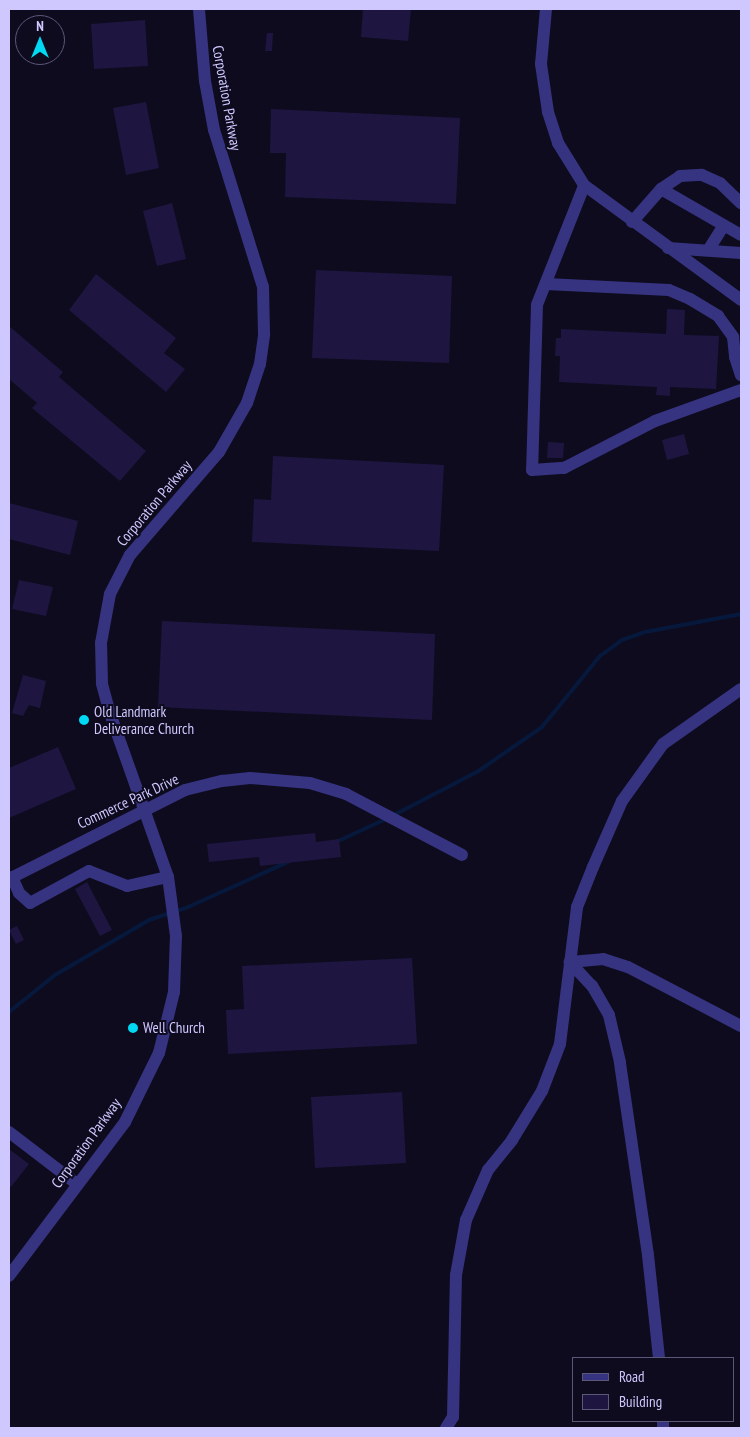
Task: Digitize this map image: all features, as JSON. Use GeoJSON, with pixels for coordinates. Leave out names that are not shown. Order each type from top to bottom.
{"type":"FeatureCollection","features":[{"type":"Feature","properties":{"kind":"street","name":"Corporation Parkway"},"geometry":{"type":"LineString","coordinates":[[9,1276],[129,1115],[145,1086],[167,1026],[174,992],[176,936],[168,877],[102,683],[103,620],[110,594],[130,555],[219,452],[238,423],[256,382],[264,334],[263,287],[214,130],[205,81],[199,9]]}},
{"type":"Feature","properties":{"kind":"street"},"geometry":{"type":"LineString","coordinates":[[546,9],[540,64],[548,112],[558,143],[584,186],[741,300]]}},
{"type":"Feature","properties":{"kind":"street"},"geometry":{"type":"LineString","coordinates":[[632,222],[660,189],[680,176],[702,175],[720,183],[741,203]]}},
{"type":"Feature","properties":{"kind":"street"},"geometry":{"type":"LineString","coordinates":[[584,186],[536,313],[532,470],[564,468],[663,418],[741,390]]}},
{"type":"Feature","properties":{"kind":"street"},"geometry":{"type":"LineString","coordinates":[[660,189],[723,227],[741,235]]}},
{"type":"Feature","properties":{"kind":"street"},"geometry":{"type":"LineString","coordinates":[[709,249],[723,227]]}},
{"type":"Feature","properties":{"kind":"street"},"geometry":{"type":"LineString","coordinates":[[668,248],[709,249],[741,253]]}},
{"type":"Feature","properties":{"kind":"street"},"geometry":{"type":"LineString","coordinates":[[546,284],[669,290],[690,299],[718,316],[733,337],[735,357],[741,375]]}},
{"type":"Feature","properties":{"kind":"street"},"geometry":{"type":"LineString","coordinates":[[446,1428],[453,1417],[456,1275],[466,1220],[488,1170],[512,1140],[542,1091],[560,1044],[577,907],[622,801],[663,744],[741,689]]}},
{"type":"Feature","properties":{"kind":"street","name":"Commerce Park Drive"},"geometry":{"type":"LineString","coordinates":[[10,878],[144,808],[185,790],[222,781],[292,780],[346,794],[462,855]]}},
{"type":"Feature","properties":{"kind":"street"},"geometry":{"type":"LineString","coordinates":[[10,878],[19,893],[30,903],[89,870],[127,886],[168,877]]}},
{"type":"Feature","properties":{"kind":"street"},"geometry":{"type":"LineString","coordinates":[[570,962],[604,959],[628,967],[741,1026]]}},
{"type":"Feature","properties":{"kind":"street"},"geometry":{"type":"LineString","coordinates":[[570,962],[592,986],[609,1015],[620,1062],[648,1255],[659,1357]]}},
{"type":"Feature","properties":{"kind":"street"},"geometry":{"type":"LineString","coordinates":[[9,1132],[77,1184]]}},
{"type":"Feature","properties":{"kind":"building"},"geometry":{"type":"Polygon","coordinates":[[[363,9],[411,9],[408,41],[361,37],[363,9]]]}},
{"type":"Feature","properties":{"kind":"building"},"geometry":{"type":"Polygon","coordinates":[[[145,20],[148,66],[94,69],[91,24],[145,20]]]}},
{"type":"Feature","properties":{"kind":"building"},"geometry":{"type":"Polygon","coordinates":[[[267,33],[273,33],[272,51],[265,51],[267,33]]]}},
{"type":"Feature","properties":{"kind":"building"},"geometry":{"type":"Polygon","coordinates":[[[146,102],[159,168],[126,175],[113,108],[146,102]]]}},
{"type":"Feature","properties":{"kind":"building"},"geometry":{"type":"Polygon","coordinates":[[[271,109],[460,118],[456,204],[285,197],[286,153],[270,153],[271,109]]]}},
{"type":"Feature","properties":{"kind":"building"},"geometry":{"type":"Polygon","coordinates":[[[172,203],[186,259],[157,266],[143,211],[172,203]]]}},
{"type":"Feature","properties":{"kind":"building"},"geometry":{"type":"Polygon","coordinates":[[[316,270],[452,276],[449,363],[312,358],[316,270]]]}},
{"type":"Feature","properties":{"kind":"building"},"geometry":{"type":"Polygon","coordinates":[[[96,274],[176,338],[164,353],[185,369],[166,392],[69,310],[96,274]]]}},
{"type":"Feature","properties":{"kind":"building"},"geometry":{"type":"Polygon","coordinates":[[[667,309],[685,310],[684,335],[719,336],[716,389],[670,387],[670,396],[656,395],[657,387],[559,382],[560,356],[555,356],[556,338],[561,338],[561,329],[666,334],[667,309]]]}},
{"type":"Feature","properties":{"kind":"building"},"geometry":{"type":"Polygon","coordinates":[[[9,326],[63,372],[59,377],[146,451],[120,481],[32,408],[37,403],[9,379],[9,326]]]}},
{"type":"Feature","properties":{"kind":"building"},"geometry":{"type":"Polygon","coordinates":[[[684,434],[689,454],[667,460],[662,440],[684,434]]]}},
{"type":"Feature","properties":{"kind":"building"},"geometry":{"type":"Polygon","coordinates":[[[548,442],[564,443],[563,458],[547,458],[548,442]]]}},
{"type":"Feature","properties":{"kind":"building"},"geometry":{"type":"Polygon","coordinates":[[[273,456],[444,465],[439,551],[252,542],[254,499],[271,500],[273,456]]]}},
{"type":"Feature","properties":{"kind":"building"},"geometry":{"type":"Polygon","coordinates":[[[9,503],[78,521],[70,555],[9,539],[9,503]]]}},
{"type":"Feature","properties":{"kind":"building"},"geometry":{"type":"Polygon","coordinates":[[[19,580],[53,587],[46,616],[12,609],[19,580]]]}},
{"type":"Feature","properties":{"kind":"building"},"geometry":{"type":"Polygon","coordinates":[[[162,621],[435,634],[432,720],[158,707],[162,621]]]}},
{"type":"Feature","properties":{"kind":"building"},"geometry":{"type":"Polygon","coordinates":[[[23,675],[46,681],[40,708],[29,705],[23,716],[12,713],[23,675]]]}},
{"type":"Feature","properties":{"kind":"building"},"geometry":{"type":"Polygon","coordinates":[[[58,747],[76,789],[9,818],[9,768],[58,747]]]}},
{"type":"Feature","properties":{"kind":"building"},"geometry":{"type":"Polygon","coordinates":[[[315,833],[316,842],[339,839],[341,857],[260,866],[259,857],[209,862],[207,844],[315,833]]]}},
{"type":"Feature","properties":{"kind":"building"},"geometry":{"type":"Polygon","coordinates":[[[87,882],[112,930],[100,936],[75,889],[87,882]]]}},
{"type":"Feature","properties":{"kind":"building"},"geometry":{"type":"Polygon","coordinates":[[[17,926],[24,940],[16,944],[9,930],[17,926]]]}},
{"type":"Feature","properties":{"kind":"building"},"geometry":{"type":"Polygon","coordinates":[[[412,958],[417,1044],[228,1054],[226,1010],[244,1009],[242,966],[412,958]]]}},
{"type":"Feature","properties":{"kind":"building"},"geometry":{"type":"Polygon","coordinates":[[[402,1092],[406,1163],[315,1168],[311,1097],[402,1092]]]}},
{"type":"Feature","properties":{"kind":"building"},"geometry":{"type":"Polygon","coordinates":[[[9,1149],[29,1164],[11,1187],[9,1185],[9,1149]]]}},
{"type":"Feature","properties":{"kind":"waterway"},"geometry":{"type":"LineString","coordinates":[[392,816],[477,772],[542,727],[600,656],[622,640],[645,632],[741,614]]}},
{"type":"Feature","properties":{"kind":"waterway"},"geometry":{"type":"LineString","coordinates":[[336,842],[386,819]]}},
{"type":"Feature","properties":{"kind":"waterway"},"geometry":{"type":"LineString","coordinates":[[9,1012],[55,975],[149,920],[186,908],[288,862]]}},
{"type":"Feature","properties":{"kind":"place","name":"Old Landmark Deliverance Church"},"geometry":{"type":"Point","coordinates":[84,720]}},
{"type":"Feature","properties":{"kind":"place","name":"Well Church"},"geometry":{"type":"Point","coordinates":[133,1028]}}]}
